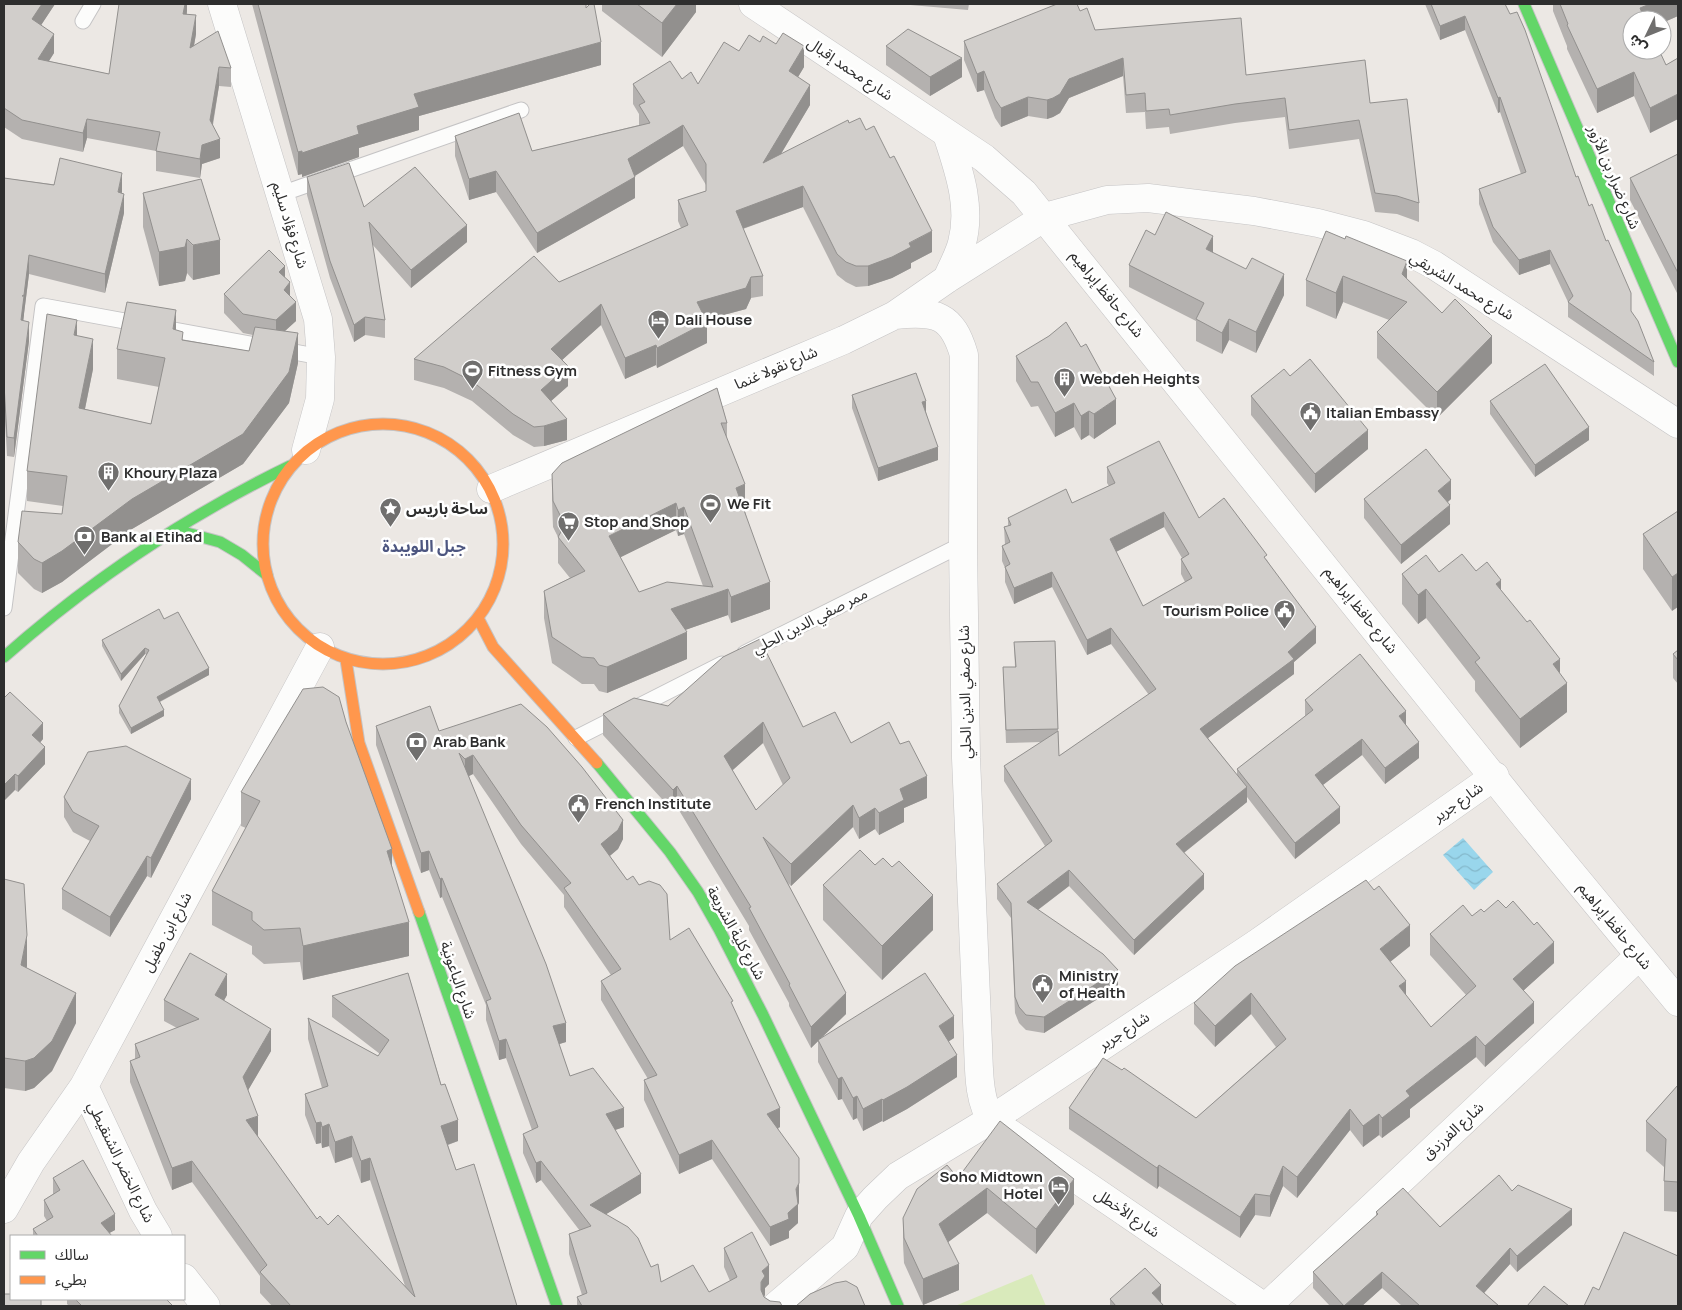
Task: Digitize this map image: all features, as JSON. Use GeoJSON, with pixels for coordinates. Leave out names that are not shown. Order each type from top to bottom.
{"type":"FeatureCollection","features":[{"type":"Feature","properties":{"kind":"street","name":"شارع فؤاد سليم"},"geometry":{"type":"LineString","coordinates":[[222,4],[318,319],[321,357],[320,399],[298,458]]}},
{"type":"Feature","properties":{"kind":"street","name":"شارع ضرار بن الأزور"},"geometry":{"type":"LineString","coordinates":[[1524,4],[1678,362]]}},
{"type":"Feature","properties":{"kind":"street","name":"شارع محمد إقبال"},"geometry":{"type":"LineString","coordinates":[[762,7],[946,134],[984,158],[1024,193],[1045,217]]}},
{"type":"Feature","properties":{"kind":"street"},"geometry":{"type":"LineString","coordinates":[[946,134],[961,178],[965,201],[962,243],[947,279]]}},
{"type":"Feature","properties":{"kind":"street","name":"شارع محمد الشريقي"},"geometry":{"type":"LineString","coordinates":[[1045,217],[1106,200],[1148,198],[1254,211],[1318,223],[1364,235],[1411,253],[1434,265],[1678,424]]}},
{"type":"Feature","properties":{"kind":"street","name":"شارع نقولا غنما"},"geometry":{"type":"LineString","coordinates":[[491,489],[756,386],[895,315],[947,279],[1045,217]]}},
{"type":"Feature","properties":{"kind":"street","name":"شارع حافظ إبراهيم"},"geometry":{"type":"LineString","coordinates":[[1045,217],[1678,1002]]}},
{"type":"Feature","properties":{"kind":"street","name":"شارع صفي الدين الحلي"},"geometry":{"type":"LineString","coordinates":[[895,315],[919,313],[938,317],[950,324],[959,337],[964,355],[963,544],[966,758],[980,1081],[984,1102],[992,1119]]}},
{"type":"Feature","properties":{"kind":"street"},"geometry":{"type":"LineString","coordinates":[[4,657],[27,635],[79,594],[202,512],[261,480],[342,430],[383,423],[423,430],[459,450],[491,489],[500,513],[504,547],[499,582],[478,618],[455,641],[423,660],[384,666],[346,660],[320,647],[293,625],[274,596],[267,575],[264,562],[264,526],[274,491],[298,458]]}},
{"type":"Feature","properties":{"kind":"street"},"geometry":{"type":"LineString","coordinates":[[176,530],[220,542],[242,555],[267,575]]}},
{"type":"Feature","properties":{"kind":"street","name":"شارع كلية الشريعة"},"geometry":{"type":"LineString","coordinates":[[478,618],[493,647],[576,738],[670,852],[698,892],[763,1015],[859,1216],[898,1306]]}},
{"type":"Feature","properties":{"kind":"street","name":"شارع ابن طفيل"},"geometry":{"type":"LineString","coordinates":[[4,1210],[31,1162],[84,1086],[320,647]]}},
{"type":"Feature","properties":{"kind":"street","name":"شارع الباعونية"},"geometry":{"type":"LineString","coordinates":[[346,660],[359,743],[557,1306]]}},
{"type":"Feature","properties":{"kind":"street","name":"شارع جرير"},"geometry":{"type":"LineString","coordinates":[[776,1306],[844,1247],[859,1216],[898,1176],[992,1119],[1256,944],[1495,776]]}},
{"type":"Feature","properties":{"kind":"street","name":"شارع الفرزدق"},"geometry":{"type":"LineString","coordinates":[[1265,1306],[1639,956]]}},
{"type":"Feature","properties":{"kind":"street","name":"شارع الخضر الشنقيطي"},"geometry":{"type":"LineString","coordinates":[[84,1086],[143,1211],[157,1235]]}},
{"type":"Feature","properties":{"kind":"street","name":"شارع الأخطل"},"geometry":{"type":"LineString","coordinates":[[992,1119],[1005,1130],[1265,1306]]}},
{"type":"Feature","properties":{"kind":"street"},"geometry":{"type":"LineString","coordinates":[[185,1279],[206,1306]]}},
{"type":"Feature","properties":{"kind":"lane"},"geometry":{"type":"LineString","coordinates":[[83,21],[93,4]]}},
{"type":"Feature","properties":{"kind":"lane"},"geometry":{"type":"LineString","coordinates":[[281,194],[521,110]]}},
{"type":"Feature","properties":{"kind":"lane"},"geometry":{"type":"LineString","coordinates":[[4,608],[43,306],[321,357]]}},
{"type":"Feature","properties":{"kind":"lane","name":"ممر صفي الدين الحلي"},"geometry":{"type":"LineString","coordinates":[[576,738],[963,544]]}},
{"type":"Feature","properties":{"kind":"green space"},"geometry":{"type":"Polygon","coordinates":[[[1032,1274],[1046,1306],[955,1306],[1032,1274]]]}},
{"type":"Feature","properties":{"kind":"water"},"geometry":{"type":"Polygon","coordinates":[[[1463,838],[1493,872],[1474,890],[1443,855],[1463,838]]]}},
{"type":"Feature","properties":{"kind":"building"},"geometry":{"type":"Polygon","coordinates":[[[4,4],[42,4],[32,19],[54,34],[38,59],[109,74],[119,4],[185,4],[183,14],[196,15],[190,48],[218,31],[231,68],[219,67],[210,120],[220,139],[202,145],[200,159],[156,151],[160,132],[87,119],[83,133],[22,120],[4,108],[4,4]]]}},
{"type":"Feature","properties":{"kind":"building"},"geometry":{"type":"Polygon","coordinates":[[[258,4],[586,4],[586,8],[590,4],[594,4],[601,42],[414,94],[419,107],[357,126],[359,134],[302,153],[302,151],[298,152],[258,4]]]}},
{"type":"Feature","properties":{"kind":"building"},"geometry":{"type":"Polygon","coordinates":[[[637,4],[677,4],[662,23],[637,4]]]}},
{"type":"Feature","properties":{"kind":"building"},"geometry":{"type":"Polygon","coordinates":[[[1057,4],[1077,4],[1080,11],[1087,8],[1095,30],[1241,18],[1246,75],[1365,60],[1370,103],[1407,99],[1419,203],[1397,196],[1375,193],[1359,120],[1289,130],[1285,98],[1170,115],[1169,109],[1146,111],[1145,93],[1126,95],[1123,58],[1069,79],[1060,94],[1053,98],[1047,100],[1028,97],[1001,108],[995,99],[984,71],[977,74],[964,41],[1057,4]]]}},
{"type":"Feature","properties":{"kind":"building"},"geometry":{"type":"Polygon","coordinates":[[[1431,4],[1505,4],[1510,14],[1517,12],[1576,177],[1578,176],[1589,206],[1592,204],[1606,241],[1608,240],[1631,293],[1631,311],[1638,321],[1654,362],[1568,302],[1573,296],[1550,250],[1519,260],[1493,227],[1479,189],[1526,172],[1500,97],[1498,98],[1465,16],[1440,26],[1431,4]]]}},
{"type":"Feature","properties":{"kind":"building"},"geometry":{"type":"Polygon","coordinates":[[[1560,4],[1650,4],[1640,8],[1641,10],[1622,10],[1622,60],[1664,60],[1666,65],[1678,58],[1678,94],[1650,108],[1634,72],[1597,89],[1560,4]]]}},
{"type":"Feature","properties":{"kind":"building"},"geometry":{"type":"Polygon","coordinates":[[[908,29],[962,58],[930,77],[886,46],[908,29]]]}},
{"type":"Feature","properties":{"kind":"building"},"geometry":{"type":"Polygon","coordinates":[[[783,33],[804,46],[789,71],[810,85],[763,163],[848,120],[849,123],[860,118],[866,130],[874,126],[890,158],[894,156],[932,231],[909,243],[911,247],[892,257],[868,266],[856,266],[846,262],[837,254],[803,186],[736,211],[763,276],[751,277],[746,288],[697,302],[707,322],[657,348],[656,345],[625,358],[601,304],[551,349],[568,366],[541,390],[567,419],[544,426],[534,427],[513,414],[472,381],[444,367],[414,359],[534,256],[559,282],[688,225],[678,200],[706,191],[706,164],[683,125],[628,159],[635,177],[537,233],[496,171],[469,179],[455,136],[519,113],[532,151],[650,123],[639,105],[645,102],[633,84],[670,61],[682,79],[691,72],[698,84],[724,42],[739,51],[749,35],[760,42],[763,36],[776,44],[783,33]]]}},
{"type":"Feature","properties":{"kind":"building"},"geometry":{"type":"Polygon","coordinates":[[[1678,154],[1678,273],[1630,178],[1678,154]]]}},
{"type":"Feature","properties":{"kind":"building"},"geometry":{"type":"Polygon","coordinates":[[[60,158],[122,173],[118,192],[124,194],[105,274],[29,255],[24,295],[22,296],[24,296],[21,320],[29,322],[14,438],[7,437],[4,384],[4,178],[54,185],[60,158]]]}},
{"type":"Feature","properties":{"kind":"building"},"geometry":{"type":"Polygon","coordinates":[[[349,163],[364,207],[415,167],[467,225],[411,270],[369,222],[385,320],[365,317],[354,325],[330,261],[307,177],[349,163]]]}},
{"type":"Feature","properties":{"kind":"building"},"geometry":{"type":"Polygon","coordinates":[[[201,179],[220,240],[193,245],[187,239],[185,247],[159,252],[143,193],[201,179]]]}},
{"type":"Feature","properties":{"kind":"building"},"geometry":{"type":"Polygon","coordinates":[[[1166,212],[1213,236],[1206,249],[1246,269],[1252,258],[1284,274],[1256,332],[1229,319],[1222,333],[1196,319],[1204,303],[1129,265],[1146,230],[1155,235],[1166,212]]]}},
{"type":"Feature","properties":{"kind":"building"},"geometry":{"type":"Polygon","coordinates":[[[1326,231],[1345,239],[1346,236],[1407,261],[1402,274],[1442,313],[1455,299],[1492,336],[1437,392],[1377,332],[1407,302],[1343,276],[1336,293],[1306,280],[1326,231]]]}},
{"type":"Feature","properties":{"kind":"building"},"geometry":{"type":"Polygon","coordinates":[[[269,250],[285,266],[279,272],[290,282],[284,290],[296,302],[276,320],[243,314],[224,294],[269,250]]]}},
{"type":"Feature","properties":{"kind":"building"},"geometry":{"type":"Polygon","coordinates":[[[127,302],[176,310],[173,329],[183,332],[182,340],[249,351],[255,327],[298,333],[289,372],[243,434],[132,499],[62,551],[42,563],[34,559],[18,542],[22,511],[62,514],[67,476],[27,471],[47,314],[77,320],[74,335],[93,339],[79,408],[151,424],[165,358],[117,349],[127,302]]]}},
{"type":"Feature","properties":{"kind":"building"},"geometry":{"type":"Polygon","coordinates":[[[1066,322],[1081,347],[1086,344],[1116,399],[1094,414],[1089,411],[1081,416],[1074,403],[1055,413],[1038,382],[1031,382],[1016,356],[1049,336],[1066,322]]]}},
{"type":"Feature","properties":{"kind":"building","name":"Italian Embassy"},"geometry":{"type":"Polygon","coordinates":[[[1310,359],[1368,430],[1315,474],[1251,396],[1284,369],[1290,376],[1310,359]]]}},
{"type":"Feature","properties":{"kind":"building"},"geometry":{"type":"Polygon","coordinates":[[[1545,364],[1589,427],[1535,465],[1490,401],[1545,364]]]}},
{"type":"Feature","properties":{"kind":"building"},"geometry":{"type":"Polygon","coordinates":[[[916,373],[926,401],[922,402],[938,447],[878,468],[852,395],[916,373]]]}},
{"type":"Feature","properties":{"kind":"building"},"geometry":{"type":"Polygon","coordinates":[[[717,388],[727,423],[721,423],[745,484],[736,488],[770,582],[731,597],[728,589],[671,609],[687,632],[607,667],[599,665],[594,658],[582,657],[552,637],[544,591],[585,571],[558,537],[565,525],[553,501],[552,474],[562,463],[717,388]],[[676,503],[609,536],[639,592],[667,582],[713,587],[684,507],[678,510],[676,503]]]}},
{"type":"Feature","properties":{"kind":"building"},"geometry":{"type":"Polygon","coordinates":[[[1159,441],[1199,518],[1224,498],[1267,555],[1264,557],[1316,627],[1288,652],[1294,659],[1200,729],[1247,787],[1176,844],[1204,874],[1134,940],[1069,870],[1027,902],[1103,954],[1118,970],[1044,1017],[1026,1015],[1019,1007],[1015,997],[1011,903],[997,884],[1052,841],[1004,766],[1058,731],[1059,756],[1156,689],[1111,628],[1087,640],[1052,572],[1014,588],[1005,567],[1010,564],[1002,546],[1010,542],[1004,527],[1011,525],[1008,518],[1066,489],[1072,503],[1115,483],[1107,467],[1159,441]],[[1164,512],[1110,539],[1143,606],[1192,578],[1181,559],[1189,554],[1164,512]]]}},
{"type":"Feature","properties":{"kind":"building"},"geometry":{"type":"Polygon","coordinates":[[[1426,449],[1451,480],[1438,491],[1450,505],[1401,545],[1364,499],[1426,449]]]}},
{"type":"Feature","properties":{"kind":"building"},"geometry":{"type":"Polygon","coordinates":[[[1678,511],[1678,573],[1672,577],[1643,534],[1678,511]]]}},
{"type":"Feature","properties":{"kind":"building"},"geometry":{"type":"Polygon","coordinates":[[[1462,554],[1476,571],[1487,562],[1501,580],[1496,584],[1527,622],[1530,620],[1560,659],[1553,664],[1567,683],[1520,719],[1475,662],[1480,658],[1426,589],[1418,595],[1402,574],[1426,555],[1439,572],[1462,554]]]}},
{"type":"Feature","properties":{"kind":"building"},"geometry":{"type":"Polygon","coordinates":[[[159,609],[164,619],[178,612],[209,668],[157,697],[164,710],[131,728],[119,706],[149,650],[145,648],[121,674],[102,640],[159,609]]]}},
{"type":"Feature","properties":{"kind":"building"},"geometry":{"type":"Polygon","coordinates":[[[760,639],[803,727],[835,712],[851,743],[889,722],[900,744],[909,741],[927,776],[900,789],[904,800],[879,813],[875,808],[859,818],[853,805],[791,864],[763,837],[846,993],[811,1027],[749,908],[751,907],[677,786],[673,790],[603,714],[634,698],[668,706],[723,657],[760,639]],[[763,722],[724,756],[756,810],[790,778],[763,722]]]}},
{"type":"Feature","properties":{"kind":"building"},"geometry":{"type":"Polygon","coordinates":[[[1055,641],[1058,729],[1006,730],[1003,667],[1016,667],[1014,642],[1055,641]]]}},
{"type":"Feature","properties":{"kind":"building"},"geometry":{"type":"Polygon","coordinates":[[[1678,650],[1678,660],[1673,654],[1678,650]]]}},
{"type":"Feature","properties":{"kind":"building"},"geometry":{"type":"Polygon","coordinates":[[[1360,654],[1406,711],[1399,716],[1419,742],[1385,768],[1362,739],[1315,775],[1340,807],[1295,843],[1237,769],[1313,710],[1305,700],[1360,654]]]}},
{"type":"Feature","properties":{"kind":"building"},"geometry":{"type":"Polygon","coordinates":[[[323,687],[339,697],[346,722],[392,849],[387,851],[409,922],[303,946],[300,928],[264,930],[252,920],[252,912],[212,891],[260,801],[241,792],[303,689],[323,687]]]}},
{"type":"Feature","properties":{"kind":"building"},"geometry":{"type":"Polygon","coordinates":[[[10,692],[43,723],[32,735],[45,747],[18,776],[15,774],[4,785],[4,698],[10,692]]]}},
{"type":"Feature","properties":{"kind":"building"},"geometry":{"type":"Polygon","coordinates":[[[521,704],[547,727],[582,767],[623,820],[618,830],[601,844],[627,880],[633,876],[639,885],[649,881],[660,885],[667,894],[670,940],[689,928],[733,1001],[731,1002],[780,1108],[767,1114],[799,1158],[799,1183],[796,1189],[798,1204],[788,1213],[789,1219],[770,1227],[712,1140],[679,1155],[644,1080],[657,1075],[601,981],[621,969],[564,888],[571,883],[521,825],[473,755],[465,759],[459,753],[546,964],[566,1023],[553,1026],[570,1076],[593,1068],[624,1108],[606,1114],[641,1174],[590,1205],[628,1227],[638,1238],[651,1267],[658,1264],[661,1282],[693,1265],[709,1292],[737,1277],[724,1248],[752,1232],[769,1265],[762,1271],[765,1276],[761,1282],[761,1290],[764,1297],[770,1301],[780,1302],[782,1306],[582,1306],[577,1297],[587,1293],[569,1234],[591,1226],[541,1161],[536,1163],[523,1134],[538,1127],[506,1039],[499,1041],[486,1001],[491,999],[442,878],[440,879],[429,851],[421,853],[376,726],[430,706],[439,731],[521,704]]]}},
{"type":"Feature","properties":{"kind":"building"},"geometry":{"type":"Polygon","coordinates":[[[126,746],[191,779],[151,858],[147,856],[110,917],[62,889],[99,826],[73,812],[64,797],[88,752],[126,746]]]}},
{"type":"Feature","properties":{"kind":"building"},"geometry":{"type":"Polygon","coordinates":[[[860,850],[875,865],[883,858],[892,867],[899,861],[933,895],[882,946],[823,885],[860,850]]]}},
{"type":"Feature","properties":{"kind":"building"},"geometry":{"type":"Polygon","coordinates":[[[4,879],[24,884],[27,935],[21,965],[76,993],[52,1041],[34,1058],[25,1061],[4,1058],[4,879]]]}},
{"type":"Feature","properties":{"kind":"building"},"geometry":{"type":"Polygon","coordinates":[[[1366,880],[1374,890],[1379,886],[1410,925],[1380,949],[1406,981],[1399,986],[1431,1027],[1476,986],[1430,934],[1463,905],[1472,916],[1481,909],[1484,912],[1498,900],[1506,908],[1513,901],[1534,925],[1537,922],[1554,942],[1513,979],[1534,1002],[1485,1046],[1476,1036],[1406,1091],[1410,1096],[1382,1118],[1379,1114],[1363,1126],[1350,1109],[1297,1177],[1283,1166],[1270,1196],[1255,1194],[1240,1217],[1159,1165],[1157,1168],[1069,1108],[1103,1058],[1122,1070],[1124,1068],[1196,1118],[1286,1039],[1251,993],[1215,1026],[1194,1003],[1235,966],[1366,880]]]}},
{"type":"Feature","properties":{"kind":"building"},"geometry":{"type":"Polygon","coordinates":[[[190,953],[227,974],[215,995],[271,1029],[243,1077],[258,1116],[246,1120],[317,1219],[320,1216],[328,1225],[338,1215],[415,1297],[370,1158],[361,1161],[352,1136],[335,1142],[329,1124],[322,1127],[321,1122],[316,1123],[305,1094],[328,1086],[308,1018],[378,1056],[389,1040],[332,996],[408,973],[441,1085],[445,1084],[458,1120],[441,1126],[456,1170],[474,1164],[517,1306],[291,1306],[260,1272],[267,1265],[192,1161],[172,1168],[130,1061],[140,1057],[135,1044],[199,1019],[164,1000],[190,953]]]}},
{"type":"Feature","properties":{"kind":"building"},"geometry":{"type":"Polygon","coordinates":[[[925,973],[954,1016],[939,1026],[957,1055],[907,1087],[863,1109],[857,1096],[853,1098],[842,1077],[838,1079],[818,1040],[925,973]]]}},
{"type":"Feature","properties":{"kind":"building"},"geometry":{"type":"Polygon","coordinates":[[[1678,1085],[1678,1182],[1664,1181],[1666,1139],[1646,1121],[1678,1085]]]}},
{"type":"Feature","properties":{"kind":"building"},"geometry":{"type":"Polygon","coordinates":[[[1000,1121],[1074,1179],[1036,1229],[987,1188],[939,1224],[959,1264],[923,1279],[904,1238],[903,1218],[917,1189],[947,1165],[958,1178],[1000,1121]]]}},
{"type":"Feature","properties":{"kind":"building"},"geometry":{"type":"Polygon","coordinates":[[[83,1160],[115,1214],[101,1223],[111,1235],[37,1235],[33,1229],[53,1217],[44,1200],[60,1190],[53,1178],[83,1160]]]}},
{"type":"Feature","properties":{"kind":"building"},"geometry":{"type":"Polygon","coordinates":[[[1499,1175],[1512,1191],[1518,1185],[1572,1209],[1517,1256],[1510,1248],[1476,1286],[1499,1306],[1420,1306],[1382,1272],[1344,1306],[1313,1272],[1378,1214],[1376,1212],[1403,1188],[1440,1227],[1499,1175]]]}},
{"type":"Feature","properties":{"kind":"building"},"geometry":{"type":"Polygon","coordinates":[[[1624,1232],[1678,1256],[1678,1306],[1584,1306],[1593,1287],[1599,1290],[1624,1232]]]}},
{"type":"Feature","properties":{"kind":"building"},"geometry":{"type":"Polygon","coordinates":[[[1145,1268],[1161,1285],[1152,1293],[1164,1306],[1116,1306],[1110,1299],[1145,1268]]]}},
{"type":"Feature","properties":{"kind":"building"},"geometry":{"type":"Polygon","coordinates":[[[846,1281],[857,1287],[865,1306],[796,1306],[810,1294],[835,1283],[846,1281]]]}},
{"type":"Feature","properties":{"kind":"building"},"geometry":{"type":"Polygon","coordinates":[[[1544,1286],[1569,1306],[1527,1306],[1544,1286]]]}},
{"type":"Feature","properties":{"kind":"building"},"geometry":{"type":"Polygon","coordinates":[[[4,1294],[10,1294],[10,1300],[41,1300],[41,1306],[4,1306],[4,1294]]]}},
{"type":"Feature","properties":{"kind":"building"},"geometry":{"type":"Polygon","coordinates":[[[76,1300],[167,1300],[173,1306],[82,1306],[76,1300]]]}},
{"type":"Feature","properties":{"kind":"traffic: fast"},"geometry":{"type":"LineString","coordinates":[[1524,4],[1678,362]]}},
{"type":"Feature","properties":{"kind":"traffic: fast"},"geometry":{"type":"LineString","coordinates":[[4,657],[70,602],[105,576],[177,528],[252,485],[290,466]]}},
{"type":"Feature","properties":{"kind":"traffic: fast"},"geometry":{"type":"LineString","coordinates":[[176,530],[220,542],[242,555],[267,575]]}},
{"type":"Feature","properties":{"kind":"traffic: fast"},"geometry":{"type":"LineString","coordinates":[[597,763],[670,852],[698,892],[719,929],[763,1015],[859,1216],[898,1306]]}},
{"type":"Feature","properties":{"kind":"traffic: fast"},"geometry":{"type":"LineString","coordinates":[[419,912],[557,1306]]}},
{"type":"Feature","properties":{"kind":"traffic: slow"},"geometry":{"type":"LineString","coordinates":[[371,424],[395,424],[418,429],[440,438],[468,459],[483,477],[494,498],[501,521],[503,544],[501,567],[494,590],[483,611],[468,629],[440,650],[418,659],[395,664],[371,664],[348,659],[326,650],[307,637],[290,620],[277,601],[268,579],[263,556],[263,532],[268,509],[277,487],[290,468],[307,451],[326,438],[348,429],[371,424]]}},
{"type":"Feature","properties":{"kind":"traffic: slow"},"geometry":{"type":"LineString","coordinates":[[478,618],[493,647],[597,763]]}},
{"type":"Feature","properties":{"kind":"traffic: slow"},"geometry":{"type":"LineString","coordinates":[[346,660],[359,743],[419,912]]}},
{"type":"Feature","properties":{"kind":"place","name":"Dali House"},"geometry":{"type":"Point","coordinates":[659,339]}},
{"type":"Feature","properties":{"kind":"place","name":"Fitness Gym"},"geometry":{"type":"Point","coordinates":[472,390]}},
{"type":"Feature","properties":{"kind":"place","name":"Webdeh Heights"},"geometry":{"type":"Point","coordinates":[1064,398]}},
{"type":"Feature","properties":{"kind":"place","name":"Italian Embassy"},"geometry":{"type":"Point","coordinates":[1310,432]}},
{"type":"Feature","properties":{"kind":"place","name":"Khoury Plaza"},"geometry":{"type":"Point","coordinates":[108,492]}},
{"type":"Feature","properties":{"kind":"place","name":"We Fit"},"geometry":{"type":"Point","coordinates":[711,523]}},
{"type":"Feature","properties":{"kind":"place","name":"ساحة باريس"},"geometry":{"type":"Point","coordinates":[390,528]}},
{"type":"Feature","properties":{"kind":"place","name":"Stop and Shop"},"geometry":{"type":"Point","coordinates":[568,541]}},
{"type":"Feature","properties":{"kind":"place","name":"Bank al Etihad"},"geometry":{"type":"Point","coordinates":[85,556]}},
{"type":"Feature","properties":{"kind":"place","name":"Tourism Police"},"geometry":{"type":"Point","coordinates":[1285,630]}},
{"type":"Feature","properties":{"kind":"place","name":"Arab Bank"},"geometry":{"type":"Point","coordinates":[417,761]}},
{"type":"Feature","properties":{"kind":"place","name":"French Institute"},"geometry":{"type":"Point","coordinates":[579,823]}},
{"type":"Feature","properties":{"kind":"place","name":"Ministry of Health"},"geometry":{"type":"Point","coordinates":[1043,1004]}},
{"type":"Feature","properties":{"kind":"place","name":"Soho Midtown Hotel"},"geometry":{"type":"Point","coordinates":[1059,1205]}},
{"type":"Feature","properties":{"kind":"district","name":"جبل اللويبدة"},"geometry":{"type":"Point","coordinates":[424,546]}}]}
